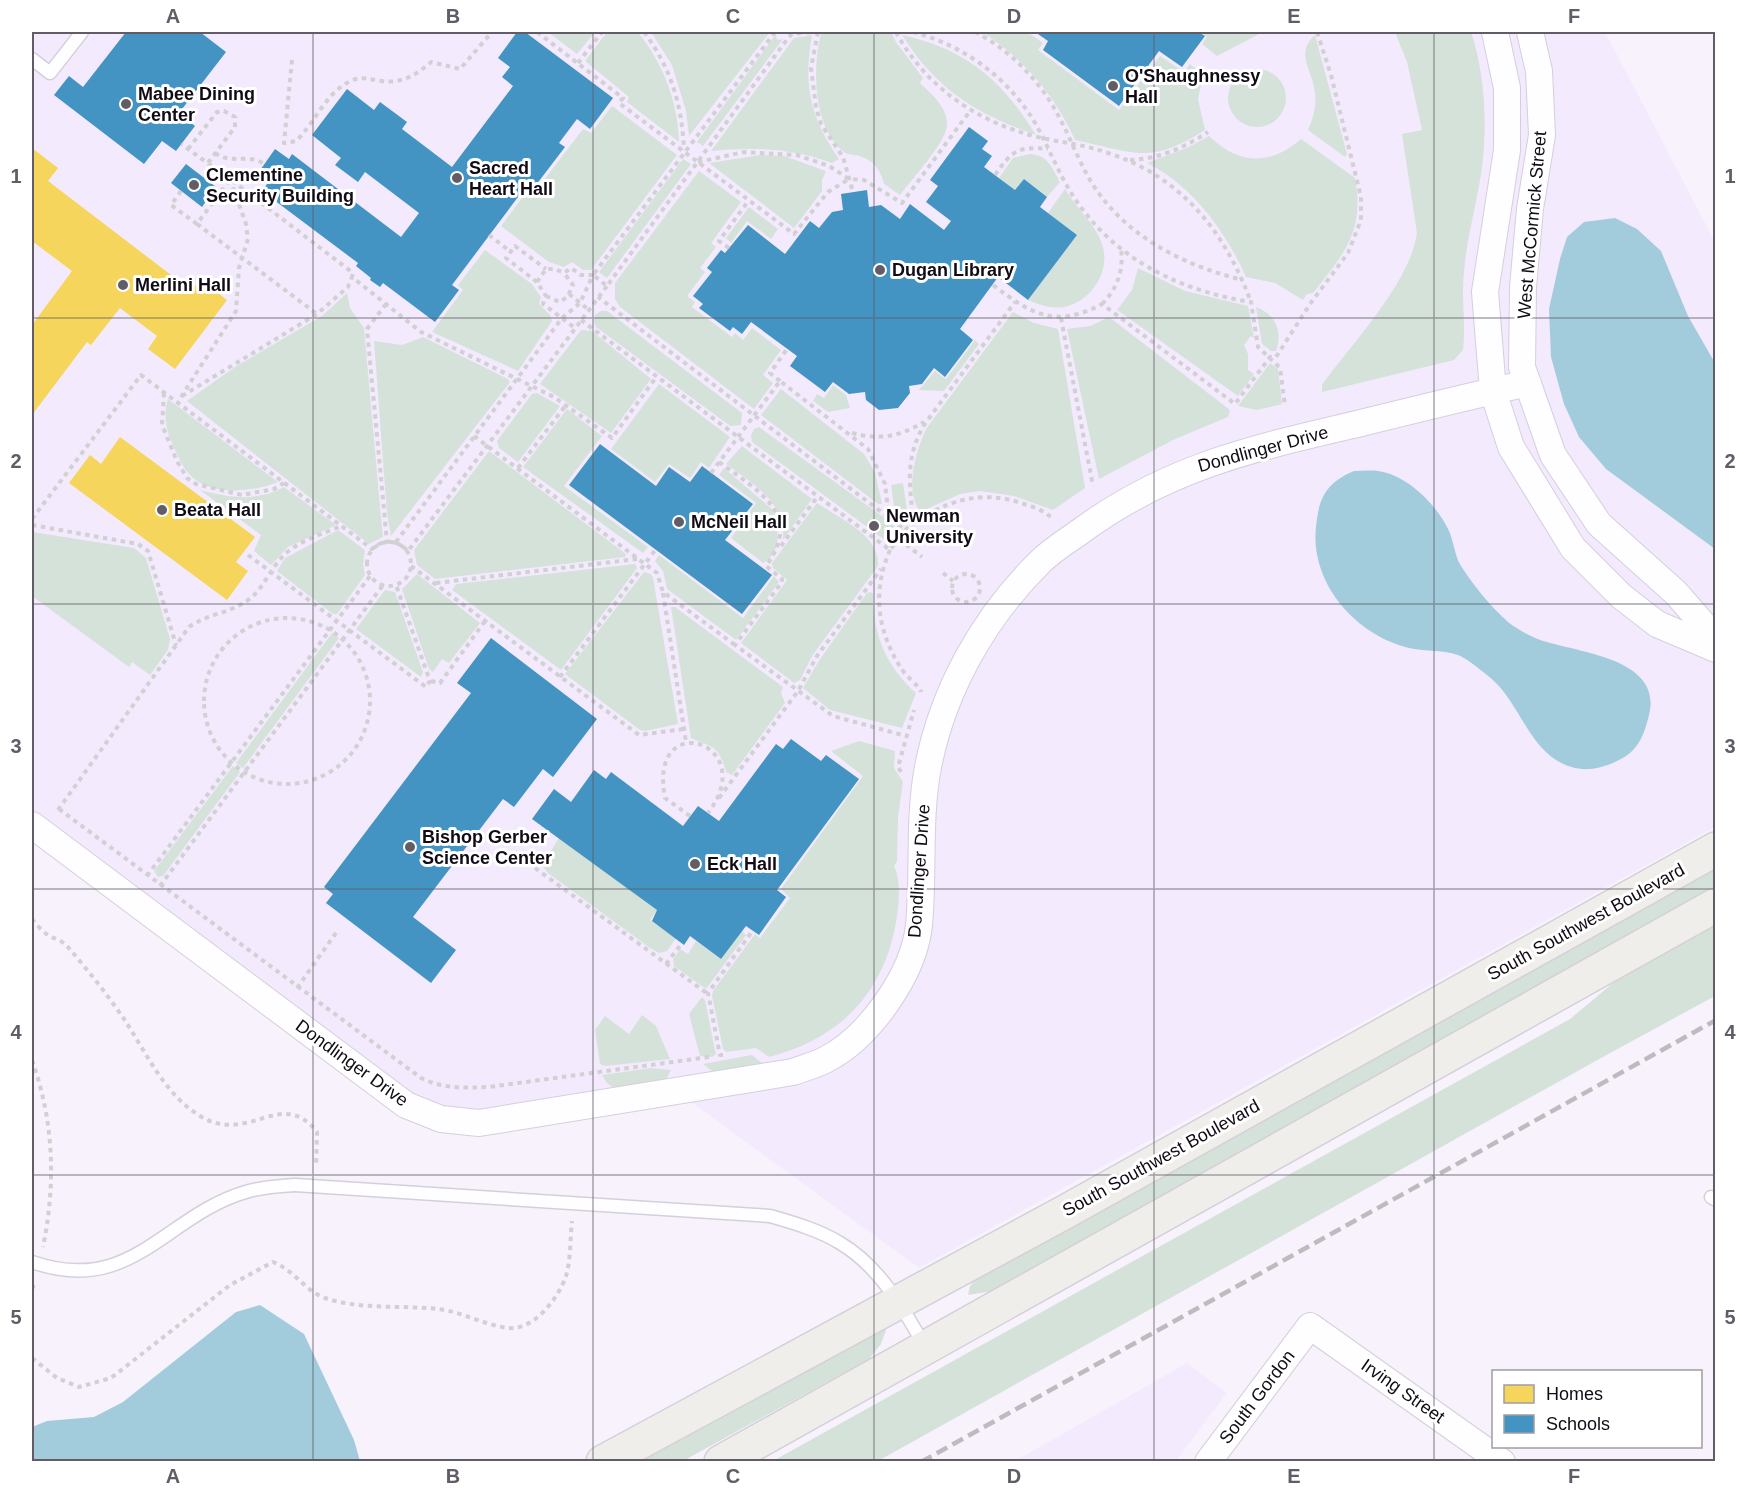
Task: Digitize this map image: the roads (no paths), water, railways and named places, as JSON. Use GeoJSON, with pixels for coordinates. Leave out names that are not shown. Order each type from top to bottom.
{"type":"FeatureCollection","features":[{"type":"Feature","properties":{"kind":"main road","name":"South Southwest Boulevard"},"geometry":{"type":"LineString","coordinates":[[603,1461],[900,1301],[1716,849]]}},
{"type":"Feature","properties":{"kind":"main road"},"geometry":{"type":"LineString","coordinates":[[721,1461],[1716,905]]}},
{"type":"Feature","properties":{"kind":"street","name":"West McCormick Street"},"geometry":{"type":"LineString","coordinates":[[1495,32],[1507,88],[1507,150],[1485,292],[1493,391],[1511,447],[1573,548],[1621,596],[1657,624],[1716,649]]}},
{"type":"Feature","properties":{"kind":"street","name":"West McCormick Street"},"geometry":{"type":"LineString","coordinates":[[1530,32],[1539,71],[1542,135],[1530,209],[1523,287],[1522,366],[1553,455],[1599,524],[1676,593],[1716,639]]}},
{"type":"Feature","properties":{"kind":"street","name":"Dondlinger Drive"},"geometry":{"type":"LineString","coordinates":[[43,820],[136,903],[406,1105],[441,1119],[479,1123],[793,1072],[827,1059],[860,1033],[888,1000],[910,963],[919,927],[922,808],[928,766],[941,720],[959,675],[982,631],[1010,595],[1042,560],[1096,520],[1190,469],[1251,449],[1528,383]]}},
{"type":"Feature","properties":{"kind":"street","name":"Irving Street"},"geometry":{"type":"LineString","coordinates":[[1305,1332],[1311,1326],[1488,1457]]}},
{"type":"Feature","properties":{"kind":"street","name":"South Gordon"},"geometry":{"type":"LineString","coordinates":[[1208,1461],[1305,1332]]}},
{"type":"Feature","properties":{"kind":"lane"},"geometry":{"type":"LineString","coordinates":[[32,59],[50,73],[82,32]]}},
{"type":"Feature","properties":{"kind":"lane"},"geometry":{"type":"LineString","coordinates":[[36,1263],[51,1269],[86,1272],[123,1263],[220,1203],[248,1191],[295,1185],[770,1216],[801,1226],[842,1244],[900,1301],[926,1347]]}},
{"type":"Feature","properties":{"kind":"water"},"geometry":{"type":"Polygon","coordinates":[[[1615,218],[1637,229],[1661,251],[1688,316],[1715,363],[1715,549],[1606,469],[1579,437],[1564,404],[1551,357],[1549,309],[1560,259],[1567,237],[1584,222],[1615,218]]]}},
{"type":"Feature","properties":{"kind":"water"},"geometry":{"type":"Polygon","coordinates":[[[1354,471],[1389,474],[1419,492],[1443,519],[1452,538],[1459,562],[1466,573],[1489,603],[1512,625],[1542,641],[1599,655],[1617,662],[1644,682],[1650,697],[1649,715],[1641,738],[1631,752],[1615,762],[1595,768],[1575,768],[1559,762],[1536,741],[1499,686],[1462,657],[1452,653],[1405,647],[1386,640],[1353,617],[1339,602],[1320,567],[1316,547],[1316,527],[1319,507],[1330,486],[1354,471]]]}},
{"type":"Feature","properties":{"kind":"water"},"geometry":{"type":"Polygon","coordinates":[[[260,1305],[304,1334],[354,1440],[360,1461],[32,1461],[32,1427],[47,1421],[94,1417],[123,1402],[236,1312],[260,1305]]]}},
{"type":"Feature","properties":{"kind":"railway"},"geometry":{"type":"LineString","coordinates":[[921,1462],[1716,1020]]}},
{"type":"Feature","properties":{"kind":"place","name":"O'Shaughnessy Hall"},"geometry":{"type":"Point","coordinates":[1113,86]}},
{"type":"Feature","properties":{"kind":"place","name":"Mabee Dining Center"},"geometry":{"type":"Point","coordinates":[126,104]}},
{"type":"Feature","properties":{"kind":"place","name":"Sacred Heart Hall"},"geometry":{"type":"Point","coordinates":[457,178]}},
{"type":"Feature","properties":{"kind":"place","name":"Clementine Security Building"},"geometry":{"type":"Point","coordinates":[194,185]}},
{"type":"Feature","properties":{"kind":"place","name":"Dugan Library"},"geometry":{"type":"Point","coordinates":[880,270]}},
{"type":"Feature","properties":{"kind":"place","name":"Merlini Hall"},"geometry":{"type":"Point","coordinates":[123,285]}},
{"type":"Feature","properties":{"kind":"place","name":"Beata Hall"},"geometry":{"type":"Point","coordinates":[162,510]}},
{"type":"Feature","properties":{"kind":"place","name":"McNeil Hall"},"geometry":{"type":"Point","coordinates":[679,522]}},
{"type":"Feature","properties":{"kind":"place","name":"Newman University"},"geometry":{"type":"Point","coordinates":[874,526]}},
{"type":"Feature","properties":{"kind":"place","name":"Bishop Gerber Science Center"},"geometry":{"type":"Point","coordinates":[410,847]}},
{"type":"Feature","properties":{"kind":"place","name":"Eck Hall"},"geometry":{"type":"Point","coordinates":[695,864]}}]}
